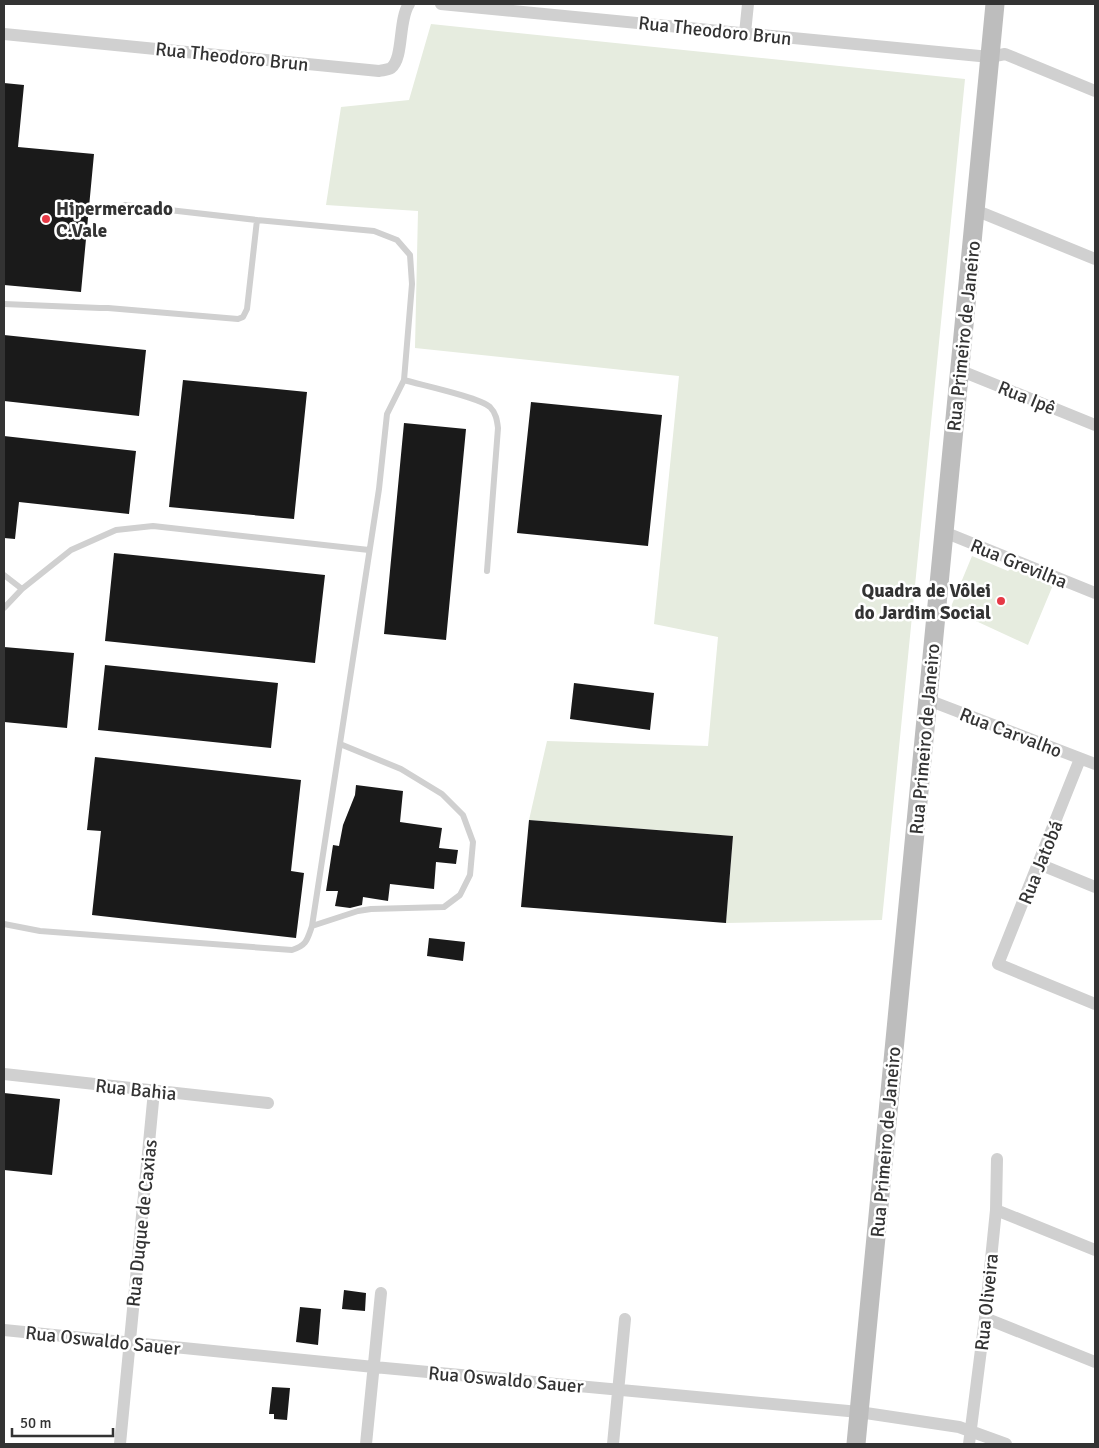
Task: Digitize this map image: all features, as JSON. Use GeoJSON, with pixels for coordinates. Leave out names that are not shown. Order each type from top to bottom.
{"type":"FeatureCollection","features":[{"type":"Feature","properties":{"kind":"street","name":"Rua Theodoro Brun"},"geometry":{"type":"LineString","coordinates":[[4,34],[379,71],[390,69],[397,60],[403,16],[409,4]]}},
{"type":"Feature","properties":{"kind":"street","name":"Rua Theodoro Brun"},"geometry":{"type":"LineString","coordinates":[[441,4],[511,7],[745,33],[990,57],[1005,54],[1095,91]]}},
{"type":"Feature","properties":{"kind":"street"},"geometry":{"type":"LineString","coordinates":[[745,33],[748,4]]}},
{"type":"Feature","properties":{"kind":"street","name":"Rua Primeiro de Janeiro"},"geometry":{"type":"LineString","coordinates":[[856,1444],[995,4]]}},
{"type":"Feature","properties":{"kind":"street"},"geometry":{"type":"LineString","coordinates":[[975,210],[1095,259]]}},
{"type":"Feature","properties":{"kind":"street","name":"Rua Ipê"},"geometry":{"type":"LineString","coordinates":[[959,370],[1095,425]]}},
{"type":"Feature","properties":{"kind":"street","name":"Rua Grevilha"},"geometry":{"type":"LineString","coordinates":[[944,532],[1095,593]]}},
{"type":"Feature","properties":{"kind":"street","name":"Rua Carvalho"},"geometry":{"type":"LineString","coordinates":[[928,700],[1095,764]]}},
{"type":"Feature","properties":{"kind":"street","name":"Rua Jatobá"},"geometry":{"type":"LineString","coordinates":[[1080,759],[998,964],[1095,1004]]}},
{"type":"Feature","properties":{"kind":"street"},"geometry":{"type":"LineString","coordinates":[[1039,864],[1095,887]]}},
{"type":"Feature","properties":{"kind":"street","name":"Rua Bahia"},"geometry":{"type":"LineString","coordinates":[[4,1074],[268,1103]]}},
{"type":"Feature","properties":{"kind":"street","name":"Rua Duque de Caxias"},"geometry":{"type":"LineString","coordinates":[[120,1444],[154,1090]]}},
{"type":"Feature","properties":{"kind":"street","name":"Rua Oliveira"},"geometry":{"type":"LineString","coordinates":[[969,1444],[996,1210],[997,1158]]}},
{"type":"Feature","properties":{"kind":"street"},"geometry":{"type":"LineString","coordinates":[[996,1210],[1095,1250]]}},
{"type":"Feature","properties":{"kind":"street"},"geometry":{"type":"LineString","coordinates":[[366,1444],[382,1293]]}},
{"type":"Feature","properties":{"kind":"street"},"geometry":{"type":"LineString","coordinates":[[985,1318],[1095,1362]]}},
{"type":"Feature","properties":{"kind":"street"},"geometry":{"type":"LineString","coordinates":[[613,1444],[625,1319]]}},
{"type":"Feature","properties":{"kind":"street","name":"Rua Oswaldo Sauer"},"geometry":{"type":"LineString","coordinates":[[4,1330],[374,1367],[860,1412],[959,1427],[1006,1444]]}},
{"type":"Feature","properties":{"kind":"lane"},"geometry":{"type":"LineString","coordinates":[[4,924],[40,931],[292,950],[301,947],[308,939],[312,926],[379,490],[387,414],[404,380],[412,284],[410,255],[397,240],[374,231],[125,205]]}},
{"type":"Feature","properties":{"kind":"lane"},"geometry":{"type":"LineString","coordinates":[[4,304],[108,308],[238,319],[243,317],[247,309],[256,220]]}},
{"type":"Feature","properties":{"kind":"lane"},"geometry":{"type":"LineString","coordinates":[[404,380],[473,399],[488,405],[496,414],[498,428],[488,571]]}},
{"type":"Feature","properties":{"kind":"lane"},"geometry":{"type":"LineString","coordinates":[[4,608],[22,589],[71,550],[116,530],[153,526],[369,550]]}},
{"type":"Feature","properties":{"kind":"lane"},"geometry":{"type":"LineString","coordinates":[[4,575],[22,589]]}},
{"type":"Feature","properties":{"kind":"lane"},"geometry":{"type":"LineString","coordinates":[[312,926],[358,911],[371,909],[444,907],[460,895],[470,875],[473,842],[463,816],[442,794],[401,769],[340,744]]}},
{"type":"Feature","properties":{"kind":"shaded area"},"geometry":{"type":"Polygon","coordinates":[[[431,24],[965,79],[882,920],[726,923],[733,836],[529,820],[547,741],[708,746],[718,637],[654,624],[679,376],[415,348],[418,211],[326,205],[341,107],[409,100],[431,24]]]}},
{"type":"Feature","properties":{"kind":"shaded area"},"geometry":{"type":"Polygon","coordinates":[[[972,556],[1008,571],[1011,568],[1053,585],[1028,645],[950,609],[972,556]]]}},
{"type":"Feature","properties":{"kind":"building","name":"Hipermercado C.Vale"},"geometry":{"type":"Polygon","coordinates":[[[4,83],[24,85],[18,147],[94,154],[81,292],[4,285],[4,83]]]}},
{"type":"Feature","properties":{"kind":"building"},"geometry":{"type":"Polygon","coordinates":[[[4,335],[146,350],[139,416],[4,401],[4,335]]]}},
{"type":"Feature","properties":{"kind":"building"},"geometry":{"type":"Polygon","coordinates":[[[183,380],[307,392],[294,519],[169,507],[183,380]]]}},
{"type":"Feature","properties":{"kind":"building"},"geometry":{"type":"Polygon","coordinates":[[[531,402],[662,415],[648,546],[517,533],[531,402]]]}},
{"type":"Feature","properties":{"kind":"building"},"geometry":{"type":"Polygon","coordinates":[[[404,423],[466,429],[446,640],[384,634],[404,423]]]}},
{"type":"Feature","properties":{"kind":"building"},"geometry":{"type":"Polygon","coordinates":[[[4,436],[136,451],[129,514],[19,502],[15,539],[4,538],[4,436]]]}},
{"type":"Feature","properties":{"kind":"building"},"geometry":{"type":"Polygon","coordinates":[[[114,553],[325,575],[315,663],[105,641],[114,553]]]}},
{"type":"Feature","properties":{"kind":"building"},"geometry":{"type":"Polygon","coordinates":[[[4,647],[74,653],[67,728],[4,722],[4,647]]]}},
{"type":"Feature","properties":{"kind":"building"},"geometry":{"type":"Polygon","coordinates":[[[105,665],[278,683],[271,748],[98,730],[105,665]]]}},
{"type":"Feature","properties":{"kind":"building"},"geometry":{"type":"Polygon","coordinates":[[[574,683],[654,693],[650,730],[570,719],[574,683]]]}},
{"type":"Feature","properties":{"kind":"building"},"geometry":{"type":"Polygon","coordinates":[[[95,757],[301,780],[291,871],[304,873],[296,938],[92,915],[101,831],[87,830],[95,757]]]}},
{"type":"Feature","properties":{"kind":"building"},"geometry":{"type":"Polygon","coordinates":[[[356,785],[403,791],[400,822],[442,828],[439,848],[458,850],[456,864],[436,862],[434,889],[390,884],[388,901],[363,897],[362,905],[350,908],[335,906],[338,891],[326,891],[333,845],[339,846],[343,825],[355,795],[356,785]]]}},
{"type":"Feature","properties":{"kind":"building"},"geometry":{"type":"Polygon","coordinates":[[[529,820],[733,836],[726,923],[521,907],[529,820]]]}},
{"type":"Feature","properties":{"kind":"building"},"geometry":{"type":"Polygon","coordinates":[[[429,938],[465,942],[463,961],[427,956],[429,938]]]}},
{"type":"Feature","properties":{"kind":"building"},"geometry":{"type":"Polygon","coordinates":[[[4,1093],[60,1099],[52,1175],[4,1170],[4,1093]]]}},
{"type":"Feature","properties":{"kind":"building"},"geometry":{"type":"Polygon","coordinates":[[[344,1290],[366,1293],[365,1311],[342,1309],[344,1290]]]}},
{"type":"Feature","properties":{"kind":"building"},"geometry":{"type":"Polygon","coordinates":[[[300,1307],[321,1309],[318,1345],[296,1342],[300,1307]]]}},
{"type":"Feature","properties":{"kind":"building"},"geometry":{"type":"Polygon","coordinates":[[[272,1387],[290,1388],[287,1420],[274,1419],[274,1414],[269,1414],[272,1387]]]}},
{"type":"Feature","properties":{"kind":"place","name":"Hipermercado C.Vale"},"geometry":{"type":"Point","coordinates":[46,219]}},
{"type":"Feature","properties":{"kind":"place","name":"Quadra de Vôlei do Jardim Social"},"geometry":{"type":"Point","coordinates":[1001,601]}}]}
